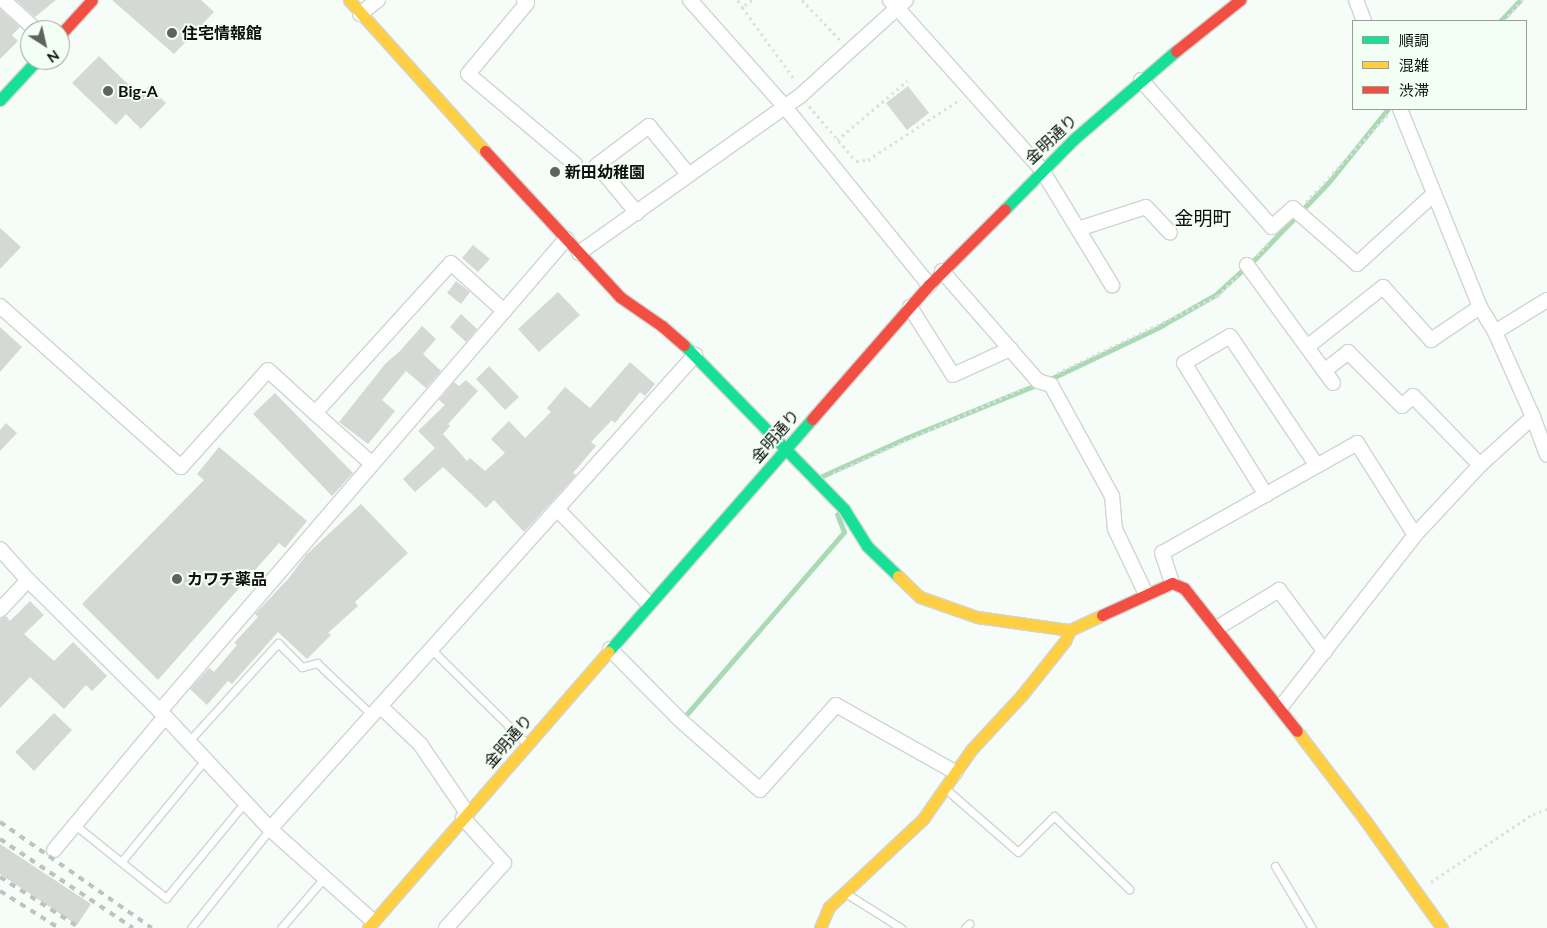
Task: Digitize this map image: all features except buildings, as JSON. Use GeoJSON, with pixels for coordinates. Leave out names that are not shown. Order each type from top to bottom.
{"type":"FeatureCollection","features":[{"type":"Feature","properties":{"kind":"street"},"geometry":{"type":"LineString","coordinates":[[3,0],[25,20]]}},
{"type":"Feature","properties":{"kind":"street"},"geometry":{"type":"LineString","coordinates":[[70,24],[92,0]]}},
{"type":"Feature","properties":{"kind":"street"},"geometry":{"type":"LineString","coordinates":[[349,0],[620,297],[662,326],[695,355],[844,509],[867,546],[920,597],[977,617],[1070,630],[1172,583],[1184,588],[1280,708],[1365,820],[1442,928]]}},
{"type":"Feature","properties":{"kind":"street"},"geometry":{"type":"LineString","coordinates":[[360,14],[378,0]]}},
{"type":"Feature","properties":{"kind":"street"},"geometry":{"type":"LineString","coordinates":[[524,0],[527,3],[468,74],[575,164]]}},
{"type":"Feature","properties":{"kind":"street"},"geometry":{"type":"LineString","coordinates":[[690,0],[785,107],[929,284]]}},
{"type":"Feature","properties":{"kind":"street","name":"金明通り"},"geometry":{"type":"LineString","coordinates":[[372,925],[610,648],[929,284],[1042,170],[1141,80],[1240,0]]}},
{"type":"Feature","properties":{"kind":"street"},"geometry":{"type":"LineString","coordinates":[[1356,0],[1364,20]]}},
{"type":"Feature","properties":{"kind":"street"},"geometry":{"type":"LineString","coordinates":[[579,253],[638,213],[688,174],[802,94],[850,51],[898,3],[1042,170],[1112,285]]}},
{"type":"Feature","properties":{"kind":"street"},"geometry":{"type":"LineString","coordinates":[[0,100],[28,70]]}},
{"type":"Feature","properties":{"kind":"street"},"geometry":{"type":"LineString","coordinates":[[1141,80],[1272,227],[1293,208],[1357,264],[1434,194]]}},
{"type":"Feature","properties":{"kind":"street"},"geometry":{"type":"LineString","coordinates":[[1400,110],[1480,307],[1496,332],[1533,417],[1547,455]]}},
{"type":"Feature","properties":{"kind":"street"},"geometry":{"type":"LineString","coordinates":[[638,213],[597,165],[649,126],[688,174]]}},
{"type":"Feature","properties":{"kind":"street"},"geometry":{"type":"LineString","coordinates":[[1078,228],[1146,207],[1170,233]]}},
{"type":"Feature","properties":{"kind":"street"},"geometry":{"type":"LineString","coordinates":[[54,850],[162,714],[372,464],[566,239]]}},
{"type":"Feature","properties":{"kind":"street"},"geometry":{"type":"LineString","coordinates":[[315,413],[451,262],[504,310]]}},
{"type":"Feature","properties":{"kind":"street"},"geometry":{"type":"LineString","coordinates":[[1247,265],[1333,383]]}},
{"type":"Feature","properties":{"kind":"street"},"geometry":{"type":"LineString","coordinates":[[942,271],[1038,381],[1051,385],[1112,496],[1115,529],[1146,594]]}},
{"type":"Feature","properties":{"kind":"street"},"geometry":{"type":"LineString","coordinates":[[1307,347],[1383,287],[1431,340],[1480,307]]}},
{"type":"Feature","properties":{"kind":"street"},"geometry":{"type":"LineString","coordinates":[[1496,332],[1547,300]]}},
{"type":"Feature","properties":{"kind":"street"},"geometry":{"type":"LineString","coordinates":[[0,306],[181,467],[268,370],[372,464]]}},
{"type":"Feature","properties":{"kind":"street"},"geometry":{"type":"LineString","coordinates":[[910,307],[953,375],[1010,349]]}},
{"type":"Feature","properties":{"kind":"street"},"geometry":{"type":"LineString","coordinates":[[1266,495],[1184,363],[1230,336],[1317,466]]}},
{"type":"Feature","properties":{"kind":"street"},"geometry":{"type":"LineString","coordinates":[[1324,370],[1348,352],[1402,406],[1413,396],[1480,465]]}},
{"type":"Feature","properties":{"kind":"street"},"geometry":{"type":"LineString","coordinates":[[270,829],[695,355]]}},
{"type":"Feature","properties":{"kind":"street"},"geometry":{"type":"LineString","coordinates":[[1280,708],[1416,535],[1480,465],[1533,417]]}},
{"type":"Feature","properties":{"kind":"street"},"geometry":{"type":"LineString","coordinates":[[1172,583],[1162,553],[1356,443],[1416,535]]}},
{"type":"Feature","properties":{"kind":"street"},"geometry":{"type":"LineString","coordinates":[[557,509],[649,604]]}},
{"type":"Feature","properties":{"kind":"street"},"geometry":{"type":"LineString","coordinates":[[0,549],[28,580],[162,714],[270,829],[372,925]]}},
{"type":"Feature","properties":{"kind":"street"},"geometry":{"type":"LineString","coordinates":[[0,610],[28,580]]}},
{"type":"Feature","properties":{"kind":"street"},"geometry":{"type":"LineString","coordinates":[[1217,628],[1279,590],[1325,652]]}},
{"type":"Feature","properties":{"kind":"street"},"geometry":{"type":"LineString","coordinates":[[820,928],[829,907],[923,819],[955,772],[1066,641],[1070,630]]}},
{"type":"Feature","properties":{"kind":"street"},"geometry":{"type":"LineString","coordinates":[[610,648],[680,720],[760,790],[836,705],[955,772]]}},
{"type":"Feature","properties":{"kind":"street"},"geometry":{"type":"LineString","coordinates":[[376,710],[420,744],[465,816],[504,863],[446,928]]}},
{"type":"Feature","properties":{"kind":"lane"},"geometry":{"type":"LineString","coordinates":[[188,742],[278,643],[302,667],[318,663],[376,710]]}},
{"type":"Feature","properties":{"kind":"lane"},"geometry":{"type":"LineString","coordinates":[[431,649],[527,744]]}},
{"type":"Feature","properties":{"kind":"lane"},"geometry":{"type":"LineString","coordinates":[[121,862],[205,760]]}},
{"type":"Feature","properties":{"kind":"lane"},"geometry":{"type":"LineString","coordinates":[[945,788],[1018,852],[1054,816],[1129,889]]}},
{"type":"Feature","properties":{"kind":"lane"},"geometry":{"type":"LineString","coordinates":[[75,825],[166,898],[245,802]]}},
{"type":"Feature","properties":{"kind":"lane"},"geometry":{"type":"LineString","coordinates":[[191,928],[270,829]]}},
{"type":"Feature","properties":{"kind":"lane"},"geometry":{"type":"LineString","coordinates":[[1275,866],[1312,928]]}},
{"type":"Feature","properties":{"kind":"lane"},"geometry":{"type":"LineString","coordinates":[[281,928],[324,878]]}},
{"type":"Feature","properties":{"kind":"lane"},"geometry":{"type":"LineString","coordinates":[[845,892],[901,928]]}},
{"type":"Feature","properties":{"kind":"path"},"geometry":{"type":"LineString","coordinates":[[738,0],[802,94],[837,140],[856,161],[868,160],[961,98]]}},
{"type":"Feature","properties":{"kind":"path"},"geometry":{"type":"LineString","coordinates":[[742,7],[752,0]]}},
{"type":"Feature","properties":{"kind":"path"},"geometry":{"type":"LineString","coordinates":[[802,0],[850,51]]}},
{"type":"Feature","properties":{"kind":"path"},"geometry":{"type":"LineString","coordinates":[[1505,20],[1522,0]]}},
{"type":"Feature","properties":{"kind":"path"},"geometry":{"type":"LineString","coordinates":[[837,140],[907,81]]}},
{"type":"Feature","properties":{"kind":"path"},"geometry":{"type":"LineString","coordinates":[[1298,212],[1391,110]]}},
{"type":"Feature","properties":{"kind":"path"},"geometry":{"type":"LineString","coordinates":[[817,480],[1038,381],[1218,296],[1273,238]]}},
{"type":"Feature","properties":{"kind":"path"},"geometry":{"type":"LineString","coordinates":[[1416,892],[1533,814],[1547,809]]}},
{"type":"Feature","properties":{"kind":"waterway"},"geometry":{"type":"LineString","coordinates":[[1501,20],[1520,0]]}},
{"type":"Feature","properties":{"kind":"waterway"},"geometry":{"type":"LineString","coordinates":[[1046,381],[1159,327],[1215,295],[1256,258],[1328,183],[1387,110]]}},
{"type":"Feature","properties":{"kind":"waterway"},"geometry":{"type":"LineString","coordinates":[[820,477],[906,438],[1038,384]]}},
{"type":"Feature","properties":{"kind":"waterway"},"geometry":{"type":"LineString","coordinates":[[686,715],[844,532],[837,514]]}},
{"type":"Feature","properties":{"kind":"railway"},"geometry":{"type":"LineString","coordinates":[[0,822],[152,928]]}},
{"type":"Feature","properties":{"kind":"railway"},"geometry":{"type":"LineString","coordinates":[[0,839],[133,928]]}},
{"type":"Feature","properties":{"kind":"railway"},"geometry":{"type":"LineString","coordinates":[[0,877],[80,928]]}},
{"type":"Feature","properties":{"kind":"railway"},"geometry":{"type":"LineString","coordinates":[[0,891],[59,928]]}},
{"type":"Feature","properties":{"kind":"traffic: fast"},"geometry":{"type":"LineString","coordinates":[[1005,209],[1074,139],[1176,51]]}},
{"type":"Feature","properties":{"kind":"traffic: fast"},"geometry":{"type":"LineString","coordinates":[[0,100],[28,70]]}},
{"type":"Feature","properties":{"kind":"traffic: fast"},"geometry":{"type":"LineString","coordinates":[[684,345],[844,509],[867,546],[898,576]]}},
{"type":"Feature","properties":{"kind":"traffic: fast"},"geometry":{"type":"LineString","coordinates":[[608,652],[812,419]]}},
{"type":"Feature","properties":{"kind":"traffic: slow"},"geometry":{"type":"LineString","coordinates":[[349,0],[485,151]]}},
{"type":"Feature","properties":{"kind":"traffic: slow"},"geometry":{"type":"LineString","coordinates":[[898,576],[920,597],[977,617],[1070,630]]}},
{"type":"Feature","properties":{"kind":"traffic: slow"},"geometry":{"type":"LineString","coordinates":[[820,928],[829,907],[923,819],[971,750],[1022,695],[1065,641],[1070,630],[1102,615]]}},
{"type":"Feature","properties":{"kind":"traffic: slow"},"geometry":{"type":"LineString","coordinates":[[368,928],[608,652]]}},
{"type":"Feature","properties":{"kind":"traffic: slow"},"geometry":{"type":"LineString","coordinates":[[1297,731],[1365,820],[1442,928]]}},
{"type":"Feature","properties":{"kind":"traffic: jam"},"geometry":{"type":"LineString","coordinates":[[70,24],[92,0]]}},
{"type":"Feature","properties":{"kind":"traffic: jam"},"geometry":{"type":"LineString","coordinates":[[1176,51],[1240,0]]}},
{"type":"Feature","properties":{"kind":"traffic: jam"},"geometry":{"type":"LineString","coordinates":[[485,151],[620,297],[662,326],[684,345]]}},
{"type":"Feature","properties":{"kind":"traffic: jam"},"geometry":{"type":"LineString","coordinates":[[812,419],[929,285],[1005,209]]}},
{"type":"Feature","properties":{"kind":"traffic: jam"},"geometry":{"type":"LineString","coordinates":[[1102,615],[1172,583],[1184,588],[1297,731]]}},
{"type":"Feature","properties":{"kind":"place","name":"住宅情報館"},"geometry":{"type":"Point","coordinates":[172,33]}},
{"type":"Feature","properties":{"kind":"place","name":"Big-A"},"geometry":{"type":"Point","coordinates":[108,91]}},
{"type":"Feature","properties":{"kind":"place","name":"新田幼稚園"},"geometry":{"type":"Point","coordinates":[555,172]}},
{"type":"Feature","properties":{"kind":"place","name":"カワチ薬品"},"geometry":{"type":"Point","coordinates":[177,579]}},
{"type":"Feature","properties":{"kind":"district","name":"金明町"},"geometry":{"type":"Point","coordinates":[1203,218]}}]}
